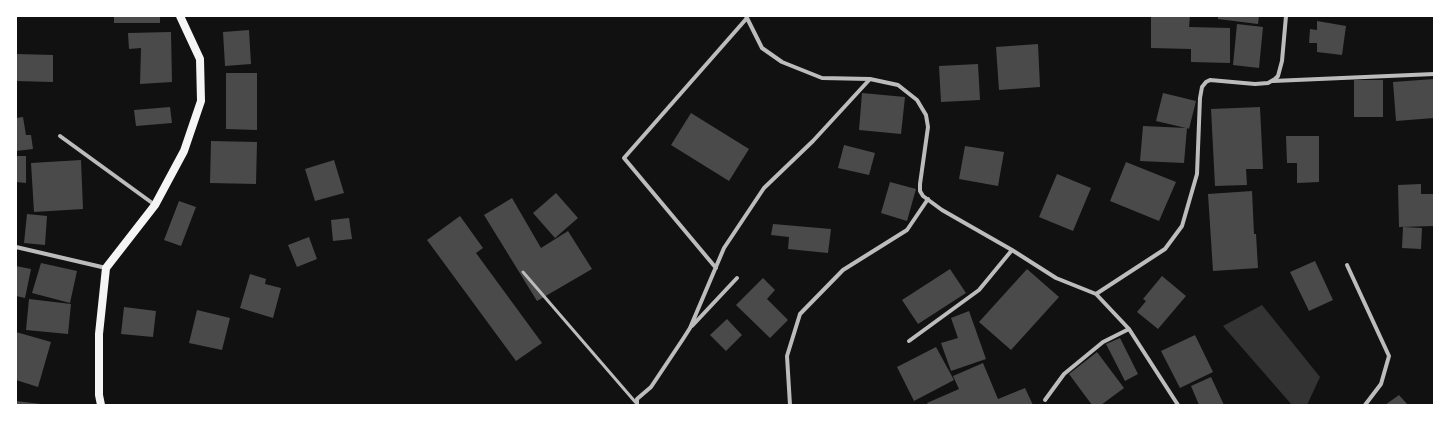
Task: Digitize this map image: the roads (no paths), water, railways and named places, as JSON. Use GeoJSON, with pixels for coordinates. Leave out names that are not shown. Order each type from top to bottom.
{"type":"FeatureCollection","features":[{"type":"Feature","properties":{"kind":"main road"},"geometry":{"type":"LineString","coordinates":[[101,405],[99,396],[99,334],[106,268],[155,205],[184,151],[201,101],[200,60],[180,16]]}},
{"type":"Feature","properties":{"kind":"street"},"geometry":{"type":"LineString","coordinates":[[1273,81],[1278,76],[1282,61],[1286,16]]}},
{"type":"Feature","properties":{"kind":"street"},"geometry":{"type":"LineString","coordinates":[[716,268],[624,158],[747,17],[762,48],[782,62],[822,78],[870,79],[898,85],[917,100],[926,115],[928,127],[920,184],[920,191],[923,196],[942,210],[1012,250],[1056,278],[1096,294],[1129,329],[1178,405]]}},
{"type":"Feature","properties":{"kind":"street"},"geometry":{"type":"LineString","coordinates":[[1096,294],[1165,249],[1182,226],[1197,174],[1201,92],[1206,82],[1210,80],[1255,84],[1273,81],[1434,74]]}},
{"type":"Feature","properties":{"kind":"street"},"geometry":{"type":"LineString","coordinates":[[637,405],[637,399],[659,376],[690,328],[724,248],[764,188],[812,142],[870,79]]}},
{"type":"Feature","properties":{"kind":"street"},"geometry":{"type":"LineString","coordinates":[[60,136],[155,205]]}},
{"type":"Feature","properties":{"kind":"street"},"geometry":{"type":"LineString","coordinates":[[790,405],[787,356],[800,314],[843,270],[906,230],[928,199]]}},
{"type":"Feature","properties":{"kind":"street"},"geometry":{"type":"LineString","coordinates":[[16,247],[106,268]]}},
{"type":"Feature","properties":{"kind":"street"},"geometry":{"type":"LineString","coordinates":[[909,341],[979,290],[1012,250]]}},
{"type":"Feature","properties":{"kind":"street"},"geometry":{"type":"LineString","coordinates":[[1346,266],[1389,356],[1381,384],[1365,405]]}},
{"type":"Feature","properties":{"kind":"street"},"geometry":{"type":"LineString","coordinates":[[690,328],[737,278]]}},
{"type":"Feature","properties":{"kind":"street"},"geometry":{"type":"LineString","coordinates":[[1045,400],[1064,374],[1103,342],[1129,329]]}},
{"type":"Feature","properties":{"kind":"lane"},"geometry":{"type":"LineString","coordinates":[[523,272],[637,405]]}}]}
